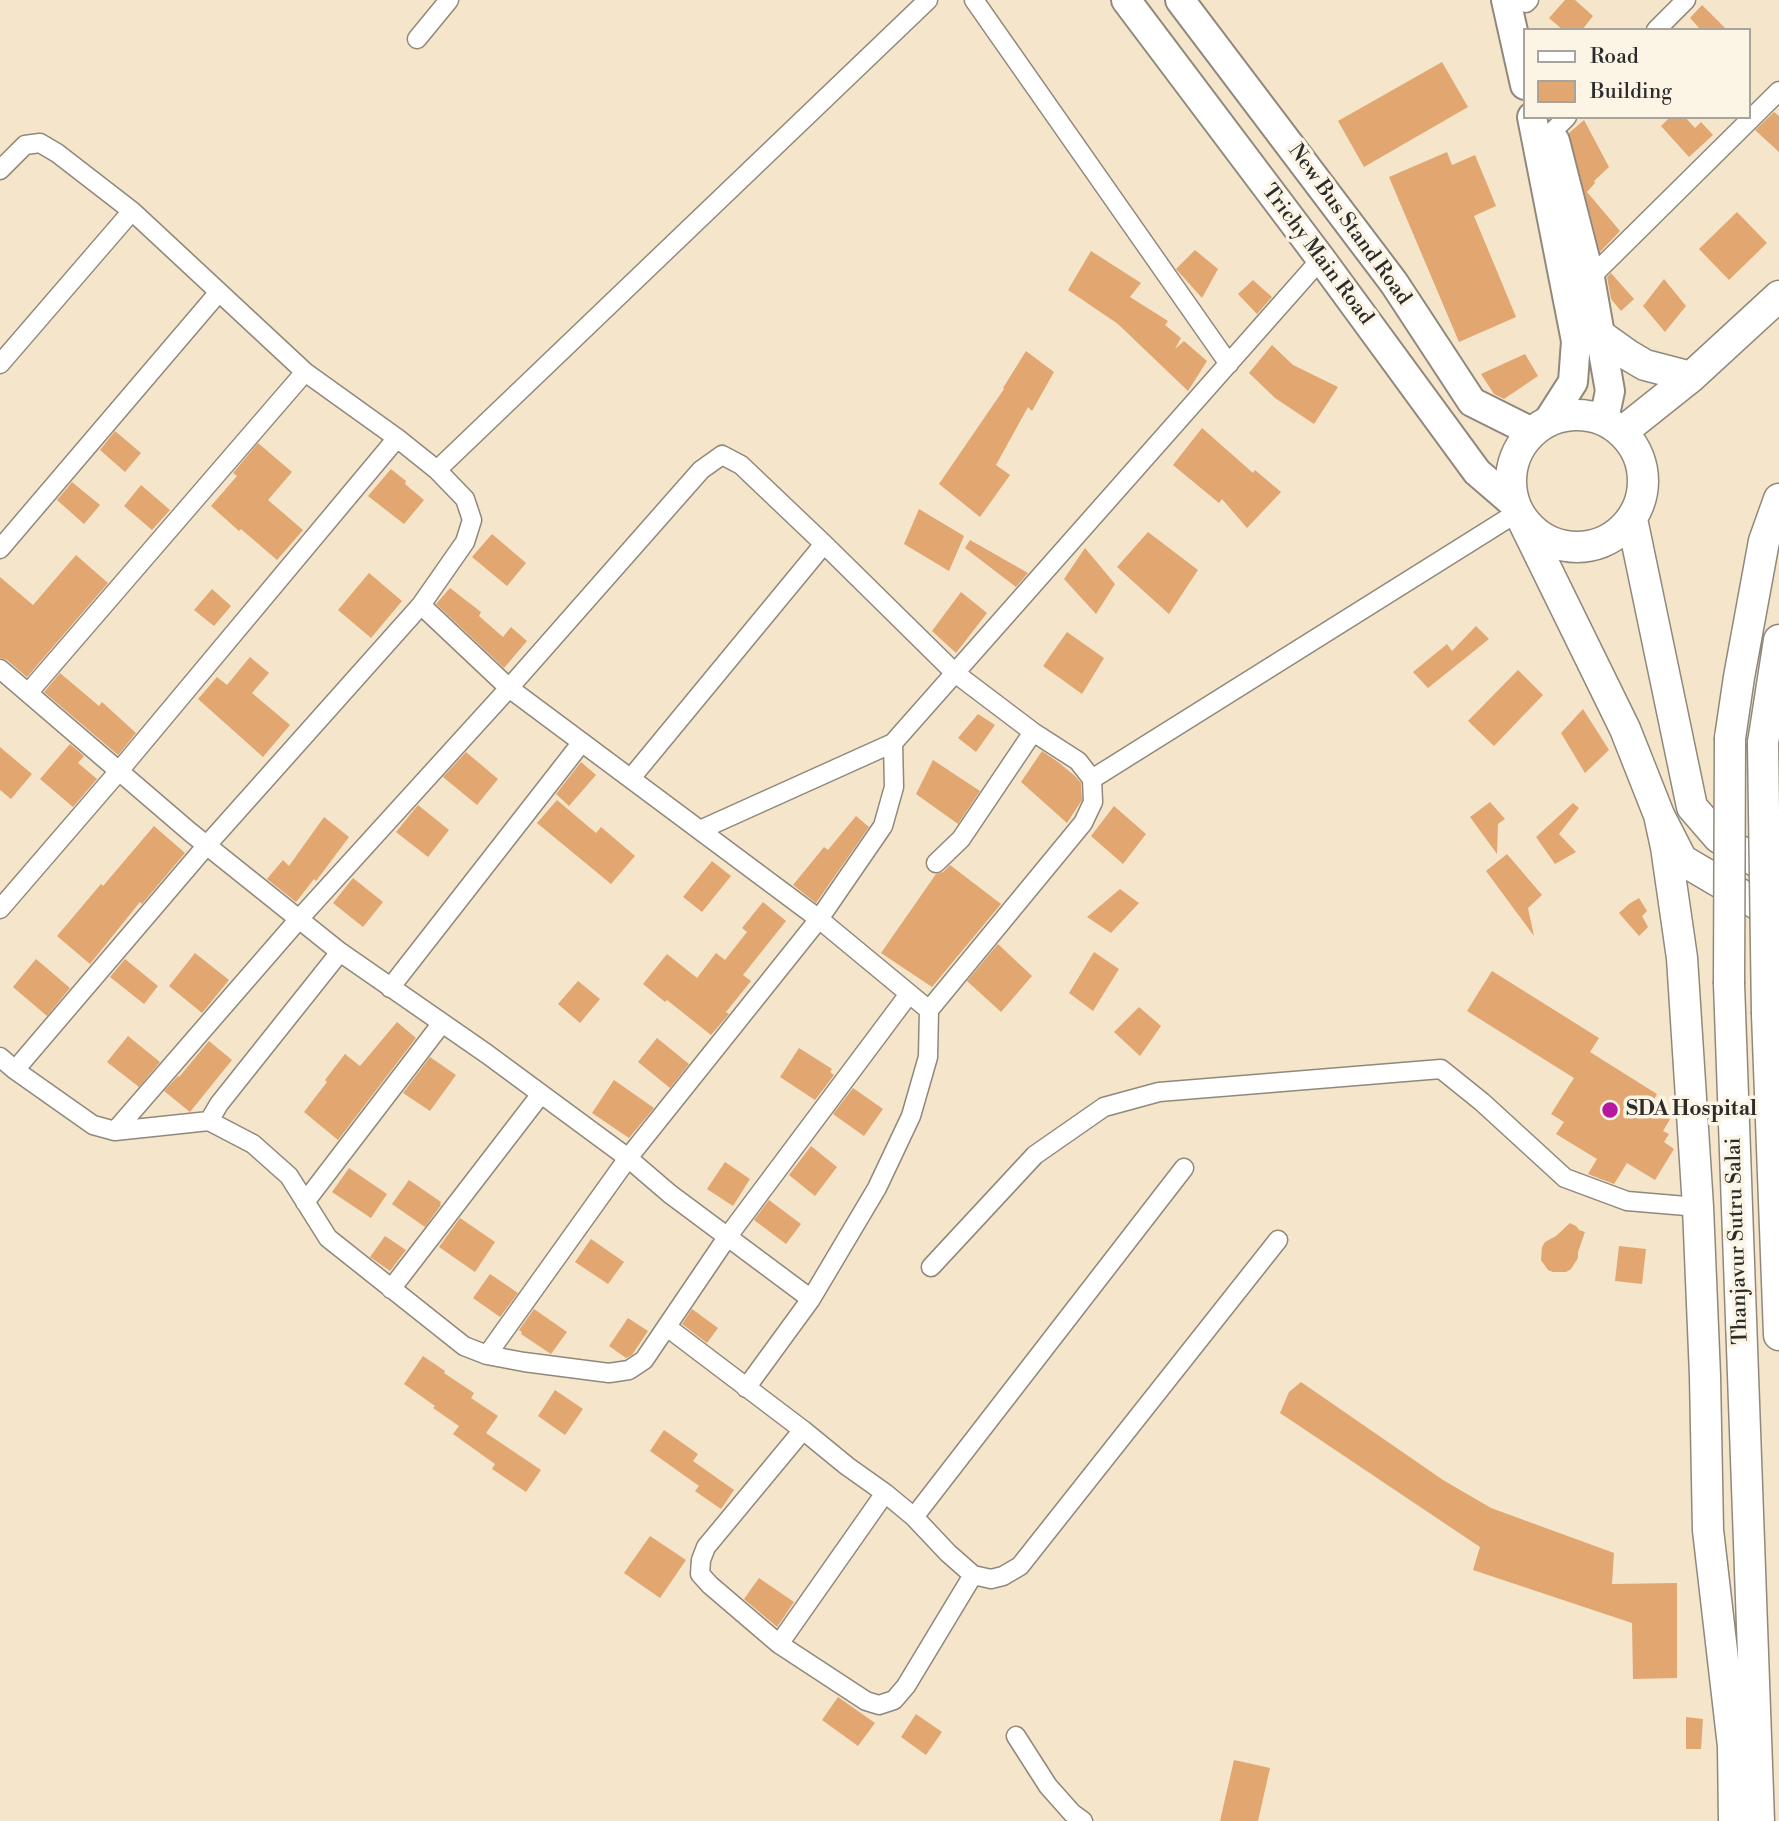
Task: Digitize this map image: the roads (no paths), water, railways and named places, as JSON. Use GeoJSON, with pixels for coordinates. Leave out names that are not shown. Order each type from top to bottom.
{"type":"FeatureCollection","features":[{"type":"Feature","properties":{"kind":"highway"},"geometry":{"type":"LineString","coordinates":[[1622,432],[1691,377],[1779,296]]}},
{"type":"Feature","properties":{"kind":"highway"},"geometry":{"type":"LineString","coordinates":[[1601,335],[1646,365],[1691,377]]}},
{"type":"Feature","properties":{"kind":"highway"},"geometry":{"type":"LineString","coordinates":[[1518,512],[1536,535],[1555,545],[1577,548],[1607,540],[1632,519],[1640,502],[1643,483],[1641,464],[1633,446],[1622,432],[1595,417],[1579,414],[1563,416],[1540,426],[1519,447],[1512,465],[1510,484],[1518,512],[1625,729],[1659,815],[1682,860],[1779,917]]}},
{"type":"Feature","properties":{"kind":"highway","name":"Thanjavur Sutru Salai"},"geometry":{"type":"LineString","coordinates":[[1759,1821],[1729,985],[1730,738],[1765,541],[1779,499]]}},
{"type":"Feature","properties":{"kind":"highway"},"geometry":{"type":"LineString","coordinates":[[1632,519],[1692,807],[1718,837],[1779,876]]}},
{"type":"Feature","properties":{"kind":"highway","name":"Thanjavur Sutru Salai"},"geometry":{"type":"LineString","coordinates":[[1779,640],[1763,743],[1767,1014],[1779,1335]]}},
{"type":"Feature","properties":{"kind":"highway"},"geometry":{"type":"LineString","coordinates":[[1659,815],[1682,958],[1698,1207],[1708,1530],[1733,1746],[1734,1821]]}},
{"type":"Feature","properties":{"kind":"main road","name":"Trichy Main Road"},"geometry":{"type":"LineString","coordinates":[[1126,0],[1477,472],[1518,512]]}},
{"type":"Feature","properties":{"kind":"main road","name":"New Bus Stand Road"},"geometry":{"type":"LineString","coordinates":[[1180,0],[1394,283],[1472,402],[1540,426]]}},
{"type":"Feature","properties":{"kind":"main road"},"geometry":{"type":"LineString","coordinates":[[1524,7],[1524,28]]}},
{"type":"Feature","properties":{"kind":"main road"},"geometry":{"type":"LineString","coordinates":[[1540,426],[1573,382],[1576,341],[1550,121]]}},
{"type":"Feature","properties":{"kind":"main road"},"geometry":{"type":"LineString","coordinates":[[1550,121],[1590,278],[1610,391],[1606,410],[1595,417]]}},
{"type":"Feature","properties":{"kind":"street"},"geometry":{"type":"LineString","coordinates":[[417,39],[449,0]]}},
{"type":"Feature","properties":{"kind":"street"},"geometry":{"type":"LineString","coordinates":[[437,470],[928,0]]}},
{"type":"Feature","properties":{"kind":"street"},"geometry":{"type":"LineString","coordinates":[[974,0],[1229,364]]}},
{"type":"Feature","properties":{"kind":"street"},"geometry":{"type":"LineString","coordinates":[[1658,28],[1686,0]]}},
{"type":"Feature","properties":{"kind":"street"},"geometry":{"type":"LineString","coordinates":[[1751,119],[1779,91]]}},
{"type":"Feature","properties":{"kind":"street"},"geometry":{"type":"LineString","coordinates":[[1590,278],[1751,119]]}},
{"type":"Feature","properties":{"kind":"street"},"geometry":{"type":"LineString","coordinates":[[0,170],[25,145],[40,143],[57,153],[132,211],[305,372],[437,470],[465,499],[472,520],[465,541],[421,605],[206,845],[15,1070]]}},
{"type":"Feature","properties":{"kind":"street"},"geometry":{"type":"LineString","coordinates":[[0,365],[132,211]]}},
{"type":"Feature","properties":{"kind":"street"},"geometry":{"type":"LineString","coordinates":[[700,830],[893,743],[1321,259]]}},
{"type":"Feature","properties":{"kind":"street"},"geometry":{"type":"LineString","coordinates":[[0,549],[219,292]]}},
{"type":"Feature","properties":{"kind":"street"},"geometry":{"type":"LineString","coordinates":[[28,693],[305,372]]}},
{"type":"Feature","properties":{"kind":"street"},"geometry":{"type":"LineString","coordinates":[[0,909],[397,438]]}},
{"type":"Feature","properties":{"kind":"street"},"geometry":{"type":"LineString","coordinates":[[115,1131],[299,919],[509,688],[701,470],[722,455],[741,464],[955,673],[1033,732],[1078,761],[1092,779],[1093,802],[1083,822],[929,1010],[928,1057],[911,1116],[877,1188],[811,1299],[746,1388]]}},
{"type":"Feature","properties":{"kind":"street"},"geometry":{"type":"LineString","coordinates":[[1092,779],[1518,512]]}},
{"type":"Feature","properties":{"kind":"street"},"geometry":{"type":"LineString","coordinates":[[631,778],[824,544]]}},
{"type":"Feature","properties":{"kind":"street"},"geometry":{"type":"LineString","coordinates":[[421,605],[509,688],[819,919],[929,1010]]}},
{"type":"Feature","properties":{"kind":"street"},"geometry":{"type":"LineString","coordinates":[[0,669],[206,845],[340,951],[628,1158],[670,1194],[811,1299]]}},
{"type":"Feature","properties":{"kind":"street"},"geometry":{"type":"LineString","coordinates":[[936,863],[961,839],[1033,732]]}},
{"type":"Feature","properties":{"kind":"street"},"geometry":{"type":"LineString","coordinates":[[390,988],[582,742]]}},
{"type":"Feature","properties":{"kind":"street"},"geometry":{"type":"LineString","coordinates":[[487,1355],[628,1158],[819,919],[883,826],[894,787],[893,743]]}},
{"type":"Feature","properties":{"kind":"street"},"geometry":{"type":"LineString","coordinates":[[209,1121],[219,1104],[340,951]]}},
{"type":"Feature","properties":{"kind":"street"},"geometry":{"type":"LineString","coordinates":[[0,1057],[93,1125],[115,1131],[209,1121],[253,1144],[289,1176],[328,1238],[464,1346],[487,1355],[524,1362],[609,1373],[629,1370],[644,1360],[728,1236],[909,994]]}},
{"type":"Feature","properties":{"kind":"street"},"geometry":{"type":"LineString","coordinates":[[305,1202],[442,1023]]}},
{"type":"Feature","properties":{"kind":"street"},"geometry":{"type":"LineString","coordinates":[[931,1267],[1035,1155],[1104,1107],[1159,1093],[1441,1069],[1482,1102],[1565,1178],[1627,1201],[1698,1207]]}},
{"type":"Feature","properties":{"kind":"street"},"geometry":{"type":"LineString","coordinates":[[391,1289],[541,1094]]}},
{"type":"Feature","properties":{"kind":"street"},"geometry":{"type":"LineString","coordinates":[[914,1517],[1184,1168]]}},
{"type":"Feature","properties":{"kind":"street"},"geometry":{"type":"LineString","coordinates":[[667,1327],[885,1493],[914,1517],[973,1575],[991,1579],[1003,1576],[1020,1566],[1278,1240]]}},
{"type":"Feature","properties":{"kind":"street"},"geometry":{"type":"LineString","coordinates":[[803,1430],[706,1547],[700,1574],[710,1586],[779,1644],[866,1702],[879,1705],[894,1700],[906,1686],[973,1575]]}},
{"type":"Feature","properties":{"kind":"street"},"geometry":{"type":"LineString","coordinates":[[779,1644],[885,1493]]}},
{"type":"Feature","properties":{"kind":"street"},"geometry":{"type":"LineString","coordinates":[[1016,1736],[1048,1786],[1072,1813],[1083,1821]]}},
{"type":"Feature","properties":{"kind":"place","name":"SDA Hospital"},"geometry":{"type":"Point","coordinates":[1610,1110]}}]}
